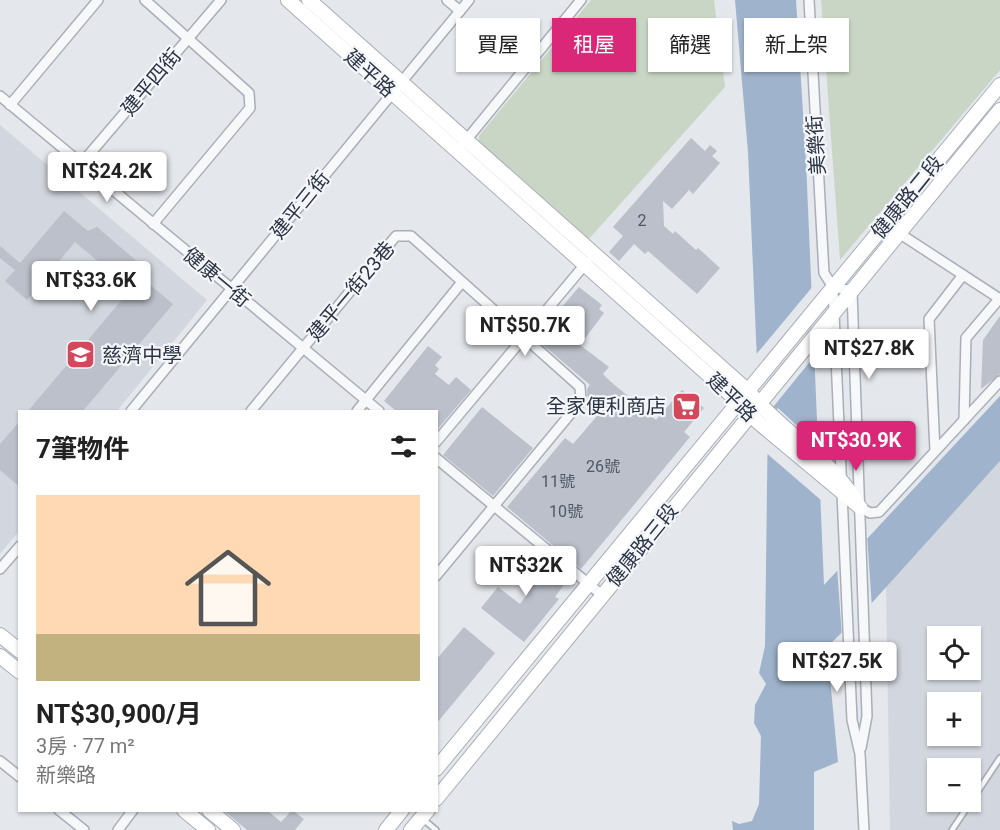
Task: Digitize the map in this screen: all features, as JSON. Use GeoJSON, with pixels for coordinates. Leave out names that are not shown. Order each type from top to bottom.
{"type":"FeatureCollection","features":[{"type":"Feature","properties":{"kind":"street"},"geometry":{"type":"LineString","coordinates":[[10,105],[98,0]]}},
{"type":"Feature","properties":{"kind":"street"},"geometry":{"type":"LineString","coordinates":[[145,0],[249,93],[250,108],[153,224]]}},
{"type":"Feature","properties":{"kind":"street","name":"建平四街"},"geometry":{"type":"LineString","coordinates":[[81,164],[221,0]]}},
{"type":"Feature","properties":{"kind":"street","name":"建平路"},"geometry":{"type":"LineString","coordinates":[[288,0],[397,87]]}},
{"type":"Feature","properties":{"kind":"street","name":"建平路"},"geometry":{"type":"LineString","coordinates":[[309,0],[397,87],[743,397],[823,478],[860,507]]}},
{"type":"Feature","properties":{"kind":"street"},"geometry":{"type":"LineString","coordinates":[[447,0],[460,11]]}},
{"type":"Feature","properties":{"kind":"street","name":"建平三街"},"geometry":{"type":"LineString","coordinates":[[132,410],[469,0]]}},
{"type":"Feature","properties":{"kind":"street"},"geometry":{"type":"LineString","coordinates":[[462,146],[582,0]]}},
{"type":"Feature","properties":{"kind":"street","name":"美樂街"},"geometry":{"type":"LineString","coordinates":[[809,0],[824,273],[832,287],[834,312],[852,720],[860,754]]}},
{"type":"Feature","properties":{"kind":"street","name":"健康路二段"},"geometry":{"type":"LineString","coordinates":[[815,310],[1000,85]]}},
{"type":"Feature","properties":{"kind":"street","name":"健康一街"},"geometry":{"type":"LineString","coordinates":[[0,96],[378,410]]}},
{"type":"Feature","properties":{"kind":"street","name":"健康路二段"},"geometry":{"type":"LineString","coordinates":[[822,328],[1000,110]]}},
{"type":"Feature","properties":{"kind":"street"},"geometry":{"type":"LineString","coordinates":[[885,224],[1000,298],[966,338],[964,420]]}},
{"type":"Feature","properties":{"kind":"street","name":"建平一街23巷"},"geometry":{"type":"LineString","coordinates":[[303,348],[396,236],[411,236],[580,387],[581,401],[495,506]]}},
{"type":"Feature","properties":{"kind":"street"},"geometry":{"type":"LineString","coordinates":[[438,440],[590,259]]}},
{"type":"Feature","properties":{"kind":"street"},"geometry":{"type":"LineString","coordinates":[[935,451],[929,319],[963,275]]}},
{"type":"Feature","properties":{"kind":"street"},"geometry":{"type":"LineString","coordinates":[[358,410],[462,282]]}},
{"type":"Feature","properties":{"kind":"street"},"geometry":{"type":"LineString","coordinates":[[832,287],[852,291],[867,716],[860,754],[864,830]]}},
{"type":"Feature","properties":{"kind":"street","name":"健康路三段"},"geometry":{"type":"LineString","coordinates":[[438,767],[815,310]]}},
{"type":"Feature","properties":{"kind":"street","name":"健康路三段"},"geometry":{"type":"LineString","coordinates":[[438,798],[822,328]]}},
{"type":"Feature","properties":{"kind":"street"},"geometry":{"type":"LineString","coordinates":[[252,410],[303,348]]}},
{"type":"Feature","properties":{"kind":"street"},"geometry":{"type":"LineString","coordinates":[[860,507],[870,513],[879,512],[1000,381]]}},
{"type":"Feature","properties":{"kind":"street","name":"建平路"},"geometry":{"type":"LineString","coordinates":[[767,422],[823,462],[841,478],[860,507]]}},
{"type":"Feature","properties":{"kind":"street"},"geometry":{"type":"LineString","coordinates":[[438,460],[602,595]]}},
{"type":"Feature","properties":{"kind":"street"},"geometry":{"type":"LineString","coordinates":[[438,574],[495,506]]}},
{"type":"Feature","properties":{"kind":"street"},"geometry":{"type":"LineString","coordinates":[[0,569],[18,548]]}},
{"type":"Feature","properties":{"kind":"street"},"geometry":{"type":"LineString","coordinates":[[0,635],[18,649]]}},
{"type":"Feature","properties":{"kind":"street"},"geometry":{"type":"LineString","coordinates":[[0,656],[18,670]]}},
{"type":"Feature","properties":{"kind":"street"},"geometry":{"type":"LineString","coordinates":[[0,761],[18,775]]}},
{"type":"Feature","properties":{"kind":"street"},"geometry":{"type":"LineString","coordinates":[[62,812],[84,830]]}},
{"type":"Feature","properties":{"kind":"street"},"geometry":{"type":"LineString","coordinates":[[118,830],[132,812]]}},
{"type":"Feature","properties":{"kind":"street"},"geometry":{"type":"LineString","coordinates":[[186,812],[208,830]]}},
{"type":"Feature","properties":{"kind":"street"},"geometry":{"type":"LineString","coordinates":[[211,812],[233,830]]}},
{"type":"Feature","properties":{"kind":"street"},"geometry":{"type":"LineString","coordinates":[[386,830],[400,812]]}},
{"type":"Feature","properties":{"kind":"street"},"geometry":{"type":"LineString","coordinates":[[411,830],[425,814]]}},
{"type":"Feature","properties":{"kind":"lane"},"geometry":{"type":"LineString","coordinates":[[952,830],[1000,758]]}},
{"type":"Feature","properties":{"kind":"lane"},"geometry":{"type":"LineString","coordinates":[[425,814],[436,830]]}},
{"type":"Feature","properties":{"kind":"shaded area","name":"慈濟中學"},"geometry":{"type":"Polygon","coordinates":[[[0,125],[207,300],[118,410],[18,410],[18,532],[0,554],[0,125]]]}},
{"type":"Feature","properties":{"kind":"shaded area"},"geometry":{"type":"Polygon","coordinates":[[[1000,461],[1000,830],[890,830],[886,585],[1000,461]]]}},
{"type":"Feature","properties":{"kind":"green space"},"geometry":{"type":"Polygon","coordinates":[[[591,0],[714,0],[716,18],[648,18],[648,72],[723,72],[725,87],[588,240],[479,144],[479,136],[532,72],[540,72],[540,62],[552,47],[552,72],[636,72],[636,18],[576,18],[591,0]]]}},
{"type":"Feature","properties":{"kind":"green space"},"geometry":{"type":"Polygon","coordinates":[[[821,0],[1000,0],[1000,70],[840,260],[826,72],[849,72],[849,18],[822,18],[821,0]]]}},
{"type":"Feature","properties":{"kind":"water"},"geometry":{"type":"Polygon","coordinates":[[[735,0],[796,0],[797,18],[744,18],[744,72],[800,72],[824,585],[1000,396],[1000,461],[870,605],[827,647],[838,762],[814,772],[814,830],[733,830],[732,821],[739,824],[752,821],[759,804],[761,736],[754,723],[755,705],[766,684],[759,673],[765,646],[768,410],[757,361],[748,152],[735,0]]]}},
{"type":"Feature","properties":{"kind":"pier"},"geometry":{"type":"Polygon","coordinates":[[[814,285],[817,353],[765,417],[754,357],[814,285]]]}},
{"type":"Feature","properties":{"kind":"pier"},"geometry":{"type":"Polygon","coordinates":[[[778,408],[820,447],[822,501],[764,451],[765,423],[778,408]]]}},
{"type":"Feature","properties":{"kind":"pier"},"geometry":{"type":"Polygon","coordinates":[[[867,535],[872,608],[842,637],[837,567],[867,535]]]}},
{"type":"Feature","properties":{"kind":"building"},"geometry":{"type":"Polygon","coordinates":[[[691,138],[705,151],[710,145],[717,151],[712,156],[720,163],[693,194],[689,190],[672,209],[663,201],[664,226],[673,234],[675,231],[696,250],[698,248],[720,268],[697,294],[648,251],[645,254],[634,244],[619,261],[609,252],[623,236],[613,227],[691,138]]]}},
{"type":"Feature","properties":{"kind":"building"},"geometry":{"type":"Polygon","coordinates":[[[64,211],[88,231],[97,227],[146,269],[143,279],[173,304],[84,410],[29,410],[131,289],[75,242],[27,300],[5,281],[15,270],[0,258],[0,246],[20,263],[64,211]]]}},
{"type":"Feature","properties":{"kind":"building"},"geometry":{"type":"Polygon","coordinates":[[[579,287],[602,305],[599,309],[604,313],[580,345],[609,367],[603,374],[610,381],[656,420],[682,390],[704,408],[684,432],[690,437],[581,569],[507,507],[565,438],[573,444],[603,409],[587,396],[587,389],[590,385],[535,338],[579,287]]]}},
{"type":"Feature","properties":{"kind":"building"},"geometry":{"type":"Polygon","coordinates":[[[1000,316],[1000,374],[981,389],[983,340],[1000,316]]]}},
{"type":"Feature","properties":{"kind":"building"},"geometry":{"type":"Polygon","coordinates":[[[428,346],[442,357],[435,365],[439,369],[435,374],[449,385],[456,377],[471,390],[438,429],[438,410],[395,410],[384,401],[428,346]]]}},
{"type":"Feature","properties":{"kind":"building"},"geometry":{"type":"Polygon","coordinates":[[[482,407],[533,448],[493,496],[443,455],[482,407]]]}},
{"type":"Feature","properties":{"kind":"building"},"geometry":{"type":"Polygon","coordinates":[[[18,423],[18,485],[0,470],[0,444],[18,423]]]}},
{"type":"Feature","properties":{"kind":"building"},"geometry":{"type":"Polygon","coordinates":[[[522,548],[560,578],[563,586],[555,597],[559,599],[524,642],[481,608],[498,587],[520,604],[532,587],[509,567],[522,548]]]}},
{"type":"Feature","properties":{"kind":"building"},"geometry":{"type":"Polygon","coordinates":[[[464,627],[495,653],[438,722],[438,658],[464,627]]]}},
{"type":"Feature","properties":{"kind":"building"},"geometry":{"type":"Polygon","coordinates":[[[225,812],[269,812],[281,822],[290,812],[295,812],[304,819],[295,830],[247,830],[225,812]]]}},
{"type":"Feature","properties":{"kind":"place","name":"慈濟中學"},"geometry":{"type":"Point","coordinates":[81,355]}},
{"type":"Feature","properties":{"kind":"place","name":"全家便利商店"},"geometry":{"type":"Point","coordinates":[687,406]}}]}
